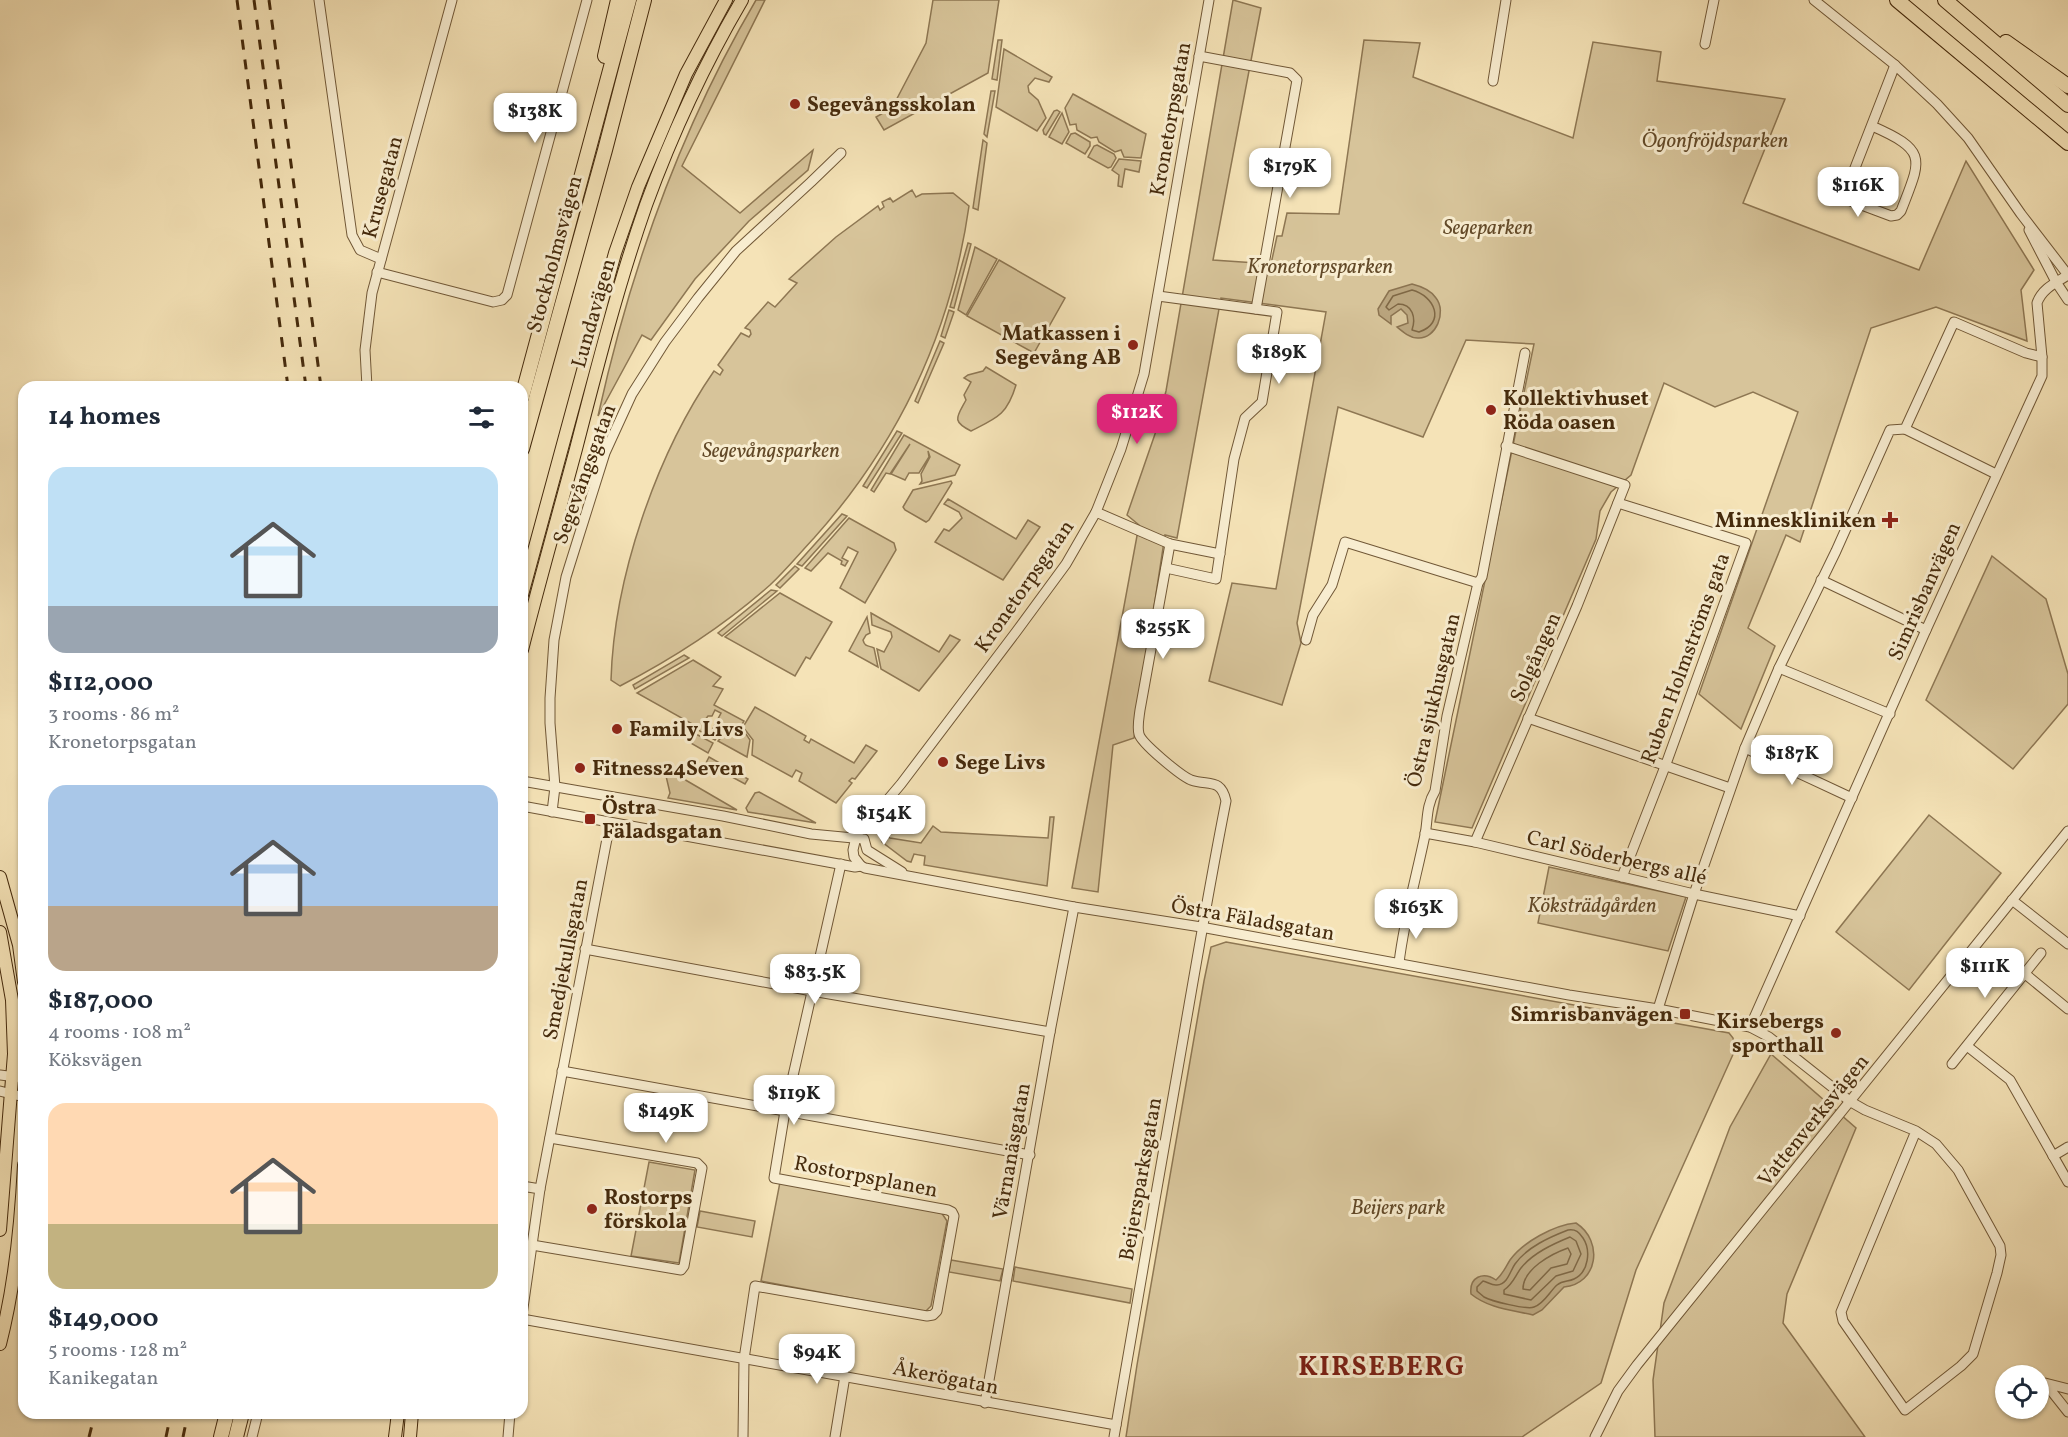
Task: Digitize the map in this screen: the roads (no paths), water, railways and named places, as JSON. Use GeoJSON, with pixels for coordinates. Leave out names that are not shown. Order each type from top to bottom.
{"type":"FeatureCollection","features":[{"type":"Feature","properties":{"kind":"highway"},"geometry":{"type":"LineString","coordinates":[[563,249],[618,0]]}},
{"type":"Feature","properties":{"kind":"highway","name":"Stockholmsvägen"},"geometry":{"type":"LineString","coordinates":[[526,381],[629,0]]}},
{"type":"Feature","properties":{"kind":"highway","name":"Stockholmsvägen"},"geometry":{"type":"LineString","coordinates":[[528,427],[644,0]]}},
{"type":"Feature","properties":{"kind":"highway"},"geometry":{"type":"LineString","coordinates":[[605,150],[652,0]]}},
{"type":"Feature","properties":{"kind":"highway"},"geometry":{"type":"LineString","coordinates":[[1897,0],[2068,143]]}},
{"type":"Feature","properties":{"kind":"highway"},"geometry":{"type":"LineString","coordinates":[[1945,0],[2068,105]]}},
{"type":"Feature","properties":{"kind":"highway"},"geometry":{"type":"LineString","coordinates":[[1957,0],[2028,58],[2068,86]]}},
{"type":"Feature","properties":{"kind":"highway"},"geometry":{"type":"LineString","coordinates":[[2027,109],[2068,150]]}},
{"type":"Feature","properties":{"kind":"highway"},"geometry":{"type":"LineString","coordinates":[[221,1437],[226,1419]]}},
{"type":"Feature","properties":{"kind":"highway"},"geometry":{"type":"LineString","coordinates":[[236,1437],[240,1419]]}},
{"type":"Feature","properties":{"kind":"main road","name":"Lundavägen"},"geometry":{"type":"LineString","coordinates":[[528,573],[615,253],[638,187],[677,95],[726,0]]}},
{"type":"Feature","properties":{"kind":"main road","name":"Lundavägen"},"geometry":{"type":"LineString","coordinates":[[528,628],[599,362],[647,203],[704,69],[742,0]]}},
{"type":"Feature","properties":{"kind":"main road"},"geometry":{"type":"LineString","coordinates":[[0,877],[18,941]]}},
{"type":"Feature","properties":{"kind":"main road"},"geometry":{"type":"LineString","coordinates":[[0,932],[12,1000],[14,1054],[5,1075],[0,1230]]}},
{"type":"Feature","properties":{"kind":"main road"},"geometry":{"type":"LineString","coordinates":[[0,1344],[18,1249]]}},
{"type":"Feature","properties":{"kind":"main road"},"geometry":{"type":"LineString","coordinates":[[395,1437],[397,1419]]}},
{"type":"Feature","properties":{"kind":"main road"},"geometry":{"type":"LineString","coordinates":[[410,1437],[412,1419]]}},
{"type":"Feature","properties":{"kind":"street"},"geometry":{"type":"LineString","coordinates":[[319,0],[352,235],[360,250],[381,259]]}},
{"type":"Feature","properties":{"kind":"street","name":"Krusegatan"},"geometry":{"type":"LineString","coordinates":[[367,381],[365,350],[372,293],[452,0]]}},
{"type":"Feature","properties":{"kind":"street"},"geometry":{"type":"LineString","coordinates":[[378,272],[493,302],[507,296],[587,0]]}},
{"type":"Feature","properties":{"kind":"street","name":"Kronetorpsgatan"},"geometry":{"type":"LineString","coordinates":[[860,838],[863,825],[901,784],[1060,573],[1096,512],[1121,449],[1144,374],[1209,0]]}},
{"type":"Feature","properties":{"kind":"street"},"geometry":{"type":"LineString","coordinates":[[1493,81],[1506,0]]}},
{"type":"Feature","properties":{"kind":"street"},"geometry":{"type":"LineString","coordinates":[[1705,44],[1714,0]]}},
{"type":"Feature","properties":{"kind":"street"},"geometry":{"type":"LineString","coordinates":[[1815,0],[1895,65],[1937,104],[1968,138],[2021,214],[2068,275]]}},
{"type":"Feature","properties":{"kind":"street"},"geometry":{"type":"LineString","coordinates":[[1199,56],[1290,73],[1297,80],[1256,309]]}},
{"type":"Feature","properties":{"kind":"street"},"geometry":{"type":"LineString","coordinates":[[1872,126],[1905,143],[1917,159],[1917,169],[1901,211],[1897,215],[1891,216],[1851,201],[1846,191],[1895,65]]}},
{"type":"Feature","properties":{"kind":"street","name":"Segevångsgatan"},"geometry":{"type":"LineString","coordinates":[[552,812],[555,787],[550,723],[550,684],[554,640],[566,577],[605,453],[632,394],[665,342],[698,298],[736,251],[841,153]]}},
{"type":"Feature","properties":{"kind":"street"},"geometry":{"type":"LineString","coordinates":[[2021,214],[2056,282],[2068,300]]}},
{"type":"Feature","properties":{"kind":"street","name":"Simrisbanvägen"},"geometry":{"type":"LineString","coordinates":[[1750,1027],[1926,630],[2042,376],[2037,303],[2043,292],[2068,275]]}},
{"type":"Feature","properties":{"kind":"street"},"geometry":{"type":"LineString","coordinates":[[1158,296],[1277,312],[1262,402],[1245,418],[1234,459],[1216,579],[1166,568],[1170,544]]}},
{"type":"Feature","properties":{"kind":"street"},"geometry":{"type":"LineString","coordinates":[[1905,429],[1954,322],[2026,353],[2042,357]]}},
{"type":"Feature","properties":{"kind":"street","name":"Östra sjukhusgatan"},"geometry":{"type":"LineString","coordinates":[[1399,963],[1407,913],[1425,833],[1426,814],[1436,791],[1447,716],[1478,583],[1482,577],[1525,353]]}},
{"type":"Feature","properties":{"kind":"street"},"geometry":{"type":"LineString","coordinates":[[1658,1009],[1694,894],[1745,748],[1779,668],[1890,430],[1905,429],[1996,474]]}},
{"type":"Feature","properties":{"kind":"street","name":"Solgången"},"geometry":{"type":"LineString","coordinates":[[1475,842],[1577,606],[1625,485],[1506,446]]}},
{"type":"Feature","properties":{"kind":"street","name":"Ruben Holmströms gata"},"geometry":{"type":"LineString","coordinates":[[1618,503],[1746,543],[1666,764],[1622,877]]}},
{"type":"Feature","properties":{"kind":"street"},"geometry":{"type":"LineString","coordinates":[[1096,512],[1170,544],[1220,554]]}},
{"type":"Feature","properties":{"kind":"street"},"geometry":{"type":"LineString","coordinates":[[1306,640],[1313,615],[1332,585],[1345,542],[1478,583]]}},
{"type":"Feature","properties":{"kind":"street","name":"Beijersparksgatan"},"geometry":{"type":"LineString","coordinates":[[1114,1437],[1202,927],[1227,801],[1218,785],[1189,779],[1164,760],[1140,737],[1140,710],[1166,568]]}},
{"type":"Feature","properties":{"kind":"street"},"geometry":{"type":"LineString","coordinates":[[1821,580],[1926,630]]}},
{"type":"Feature","properties":{"kind":"street"},"geometry":{"type":"LineString","coordinates":[[1779,668],[1890,714]]}},
{"type":"Feature","properties":{"kind":"street"},"geometry":{"type":"LineString","coordinates":[[1528,718],[1730,788]]}},
{"type":"Feature","properties":{"kind":"street"},"geometry":{"type":"LineString","coordinates":[[1745,748],[1852,798]]}},
{"type":"Feature","properties":{"kind":"street"},"geometry":{"type":"LineString","coordinates":[[528,782],[723,816],[811,834],[860,838]]}},
{"type":"Feature","properties":{"kind":"street","name":"Östra Fäladsgatan"},"geometry":{"type":"LineString","coordinates":[[528,808],[1750,1027],[1775,1041],[1851,1102],[1916,1131],[1936,1144],[1955,1166],[1998,1242],[2001,1251],[1973,1354],[1905,1410],[1843,1321],[1841,1312],[1916,1131]]}},
{"type":"Feature","properties":{"kind":"street","name":"Smedjekullsgatan"},"geometry":{"type":"LineString","coordinates":[[528,1274],[540,1190],[610,823]]}},
{"type":"Feature","properties":{"kind":"street","name":"Vattenverksvägen"},"geometry":{"type":"LineString","coordinates":[[1596,1437],[1618,1391],[1637,1365],[2068,831]]}},
{"type":"Feature","properties":{"kind":"street","name":"Carl Söderbergs allé"},"geometry":{"type":"LineString","coordinates":[[1425,833],[1475,842],[1694,894],[1800,916]]}},
{"type":"Feature","properties":{"kind":"street"},"geometry":{"type":"LineString","coordinates":[[860,838],[871,854],[861,866],[854,857],[853,850],[860,838]]}},
{"type":"Feature","properties":{"kind":"street","name":"Östra Fäladsgatan"},"geometry":{"type":"LineString","coordinates":[[871,854],[909,876]]}},
{"type":"Feature","properties":{"kind":"street"},"geometry":{"type":"LineString","coordinates":[[785,1111],[841,864]]}},
{"type":"Feature","properties":{"kind":"street"},"geometry":{"type":"LineString","coordinates":[[2012,900],[2068,944]]}},
{"type":"Feature","properties":{"kind":"street","name":"Värnanäsgatan"},"geometry":{"type":"LineString","coordinates":[[985,1402],[1074,906]]}},
{"type":"Feature","properties":{"kind":"street"},"geometry":{"type":"LineString","coordinates":[[585,949],[1050,1032]]}},
{"type":"Feature","properties":{"kind":"street"},"geometry":{"type":"LineString","coordinates":[[1952,1064],[2041,953]]}},
{"type":"Feature","properties":{"kind":"street"},"geometry":{"type":"LineString","coordinates":[[2024,973],[2068,1009]]}},
{"type":"Feature","properties":{"kind":"street"},"geometry":{"type":"LineString","coordinates":[[1967,1046],[2010,1080],[2068,1182]]}},
{"type":"Feature","properties":{"kind":"street"},"geometry":{"type":"LineString","coordinates":[[562,1071],[1030,1155]]}},
{"type":"Feature","properties":{"kind":"street","name":"Rostorpsplanen"},"geometry":{"type":"LineString","coordinates":[[744,1359],[755,1286],[927,1316],[933,1315],[937,1311],[954,1216],[948,1210],[774,1178],[785,1111]]}},
{"type":"Feature","properties":{"kind":"street"},"geometry":{"type":"LineString","coordinates":[[532,1245],[681,1270],[684,1266],[702,1168],[697,1163],[550,1138]]}},
{"type":"Feature","properties":{"kind":"street"},"geometry":{"type":"LineString","coordinates":[[2053,1156],[2068,1147]]}},
{"type":"Feature","properties":{"kind":"street"},"geometry":{"type":"LineString","coordinates":[[528,1187],[540,1190]]}},
{"type":"Feature","properties":{"kind":"street","name":"Åkerögatan"},"geometry":{"type":"LineString","coordinates":[[528,1318],[1116,1425]]}},
{"type":"Feature","properties":{"kind":"street"},"geometry":{"type":"LineString","coordinates":[[743,1437],[744,1359]]}},
{"type":"Feature","properties":{"kind":"street"},"geometry":{"type":"LineString","coordinates":[[835,1437],[845,1376]]}},
{"type":"Feature","properties":{"kind":"street"},"geometry":{"type":"LineString","coordinates":[[2068,1389],[2044,1383],[2068,1412]]}},
{"type":"Feature","properties":{"kind":"street"},"geometry":{"type":"LineString","coordinates":[[252,1437],[256,1419]]}},
{"type":"Feature","properties":{"kind":"street"},"geometry":{"type":"LineString","coordinates":[[508,1437],[510,1419]]}},
{"type":"Feature","properties":{"kind":"water"},"geometry":{"type":"Polygon","coordinates":[[[1412,284],[1431,293],[1439,304],[1438,324],[1430,334],[1424,337],[1412,337],[1397,327],[1408,323],[1407,315],[1401,309],[1391,316],[1391,324],[1379,315],[1378,309],[1389,291],[1412,284]]]}},
{"type":"Feature","properties":{"kind":"water"},"geometry":{"type":"Polygon","coordinates":[[[1576,1223],[1591,1240],[1593,1261],[1590,1270],[1575,1284],[1564,1287],[1542,1310],[1533,1315],[1508,1310],[1478,1299],[1471,1294],[1472,1283],[1478,1277],[1486,1276],[1496,1280],[1516,1253],[1531,1241],[1558,1227],[1576,1223]]]}},
{"type":"Feature","properties":{"kind":"railway"},"geometry":{"type":"LineString","coordinates":[[237,0],[287,381]]}},
{"type":"Feature","properties":{"kind":"railway"},"geometry":{"type":"LineString","coordinates":[[254,0],[305,381]]}},
{"type":"Feature","properties":{"kind":"railway"},"geometry":{"type":"LineString","coordinates":[[269,0],[320,381]]}},
{"type":"Feature","properties":{"kind":"railway"},"geometry":{"type":"LineString","coordinates":[[89,1437],[94,1419]]}},
{"type":"Feature","properties":{"kind":"railway"},"geometry":{"type":"LineString","coordinates":[[166,1437],[170,1419]]}},
{"type":"Feature","properties":{"kind":"railway"},"geometry":{"type":"LineString","coordinates":[[183,1437],[187,1419]]}},
{"type":"Feature","properties":{"kind":"place","name":"Segevångsskolan"},"geometry":{"type":"Point","coordinates":[795,104]}},
{"type":"Feature","properties":{"kind":"place","name":"Matkassen i Segevång AB"},"geometry":{"type":"Point","coordinates":[1133,345]}},
{"type":"Feature","properties":{"kind":"place","name":"Kollektivhuset Röda oasen"},"geometry":{"type":"Point","coordinates":[1491,410]}},
{"type":"Feature","properties":{"kind":"place","name":"Minneskliniken"},"geometry":{"type":"Point","coordinates":[1890,520]}},
{"type":"Feature","properties":{"kind":"place","name":"Family Livs"},"geometry":{"type":"Point","coordinates":[617,729]}},
{"type":"Feature","properties":{"kind":"place","name":"Sege Livs"},"geometry":{"type":"Point","coordinates":[943,762]}},
{"type":"Feature","properties":{"kind":"place","name":"Fitness24Seven"},"geometry":{"type":"Point","coordinates":[580,768]}},
{"type":"Feature","properties":{"kind":"place","name":"Östra Fäladsgatan"},"geometry":{"type":"Point","coordinates":[590,819]}},
{"type":"Feature","properties":{"kind":"place","name":"Simrisbanvägen"},"geometry":{"type":"Point","coordinates":[1685,1014]}},
{"type":"Feature","properties":{"kind":"place","name":"Kirsebergs sporthall"},"geometry":{"type":"Point","coordinates":[1836,1033]}},
{"type":"Feature","properties":{"kind":"place","name":"Rostorps förskola"},"geometry":{"type":"Point","coordinates":[592,1209]}},
{"type":"Feature","properties":{"kind":"district","name":"KIRSEBERG"},"geometry":{"type":"Point","coordinates":[1382,1366]}},
{"type":"Feature","properties":{"kind":"park label","name":"Ögonfröjdsparken"},"geometry":{"type":"Point","coordinates":[1715,140]}},
{"type":"Feature","properties":{"kind":"park label","name":"Segeparken"},"geometry":{"type":"Point","coordinates":[1488,227]}},
{"type":"Feature","properties":{"kind":"park label","name":"Kronetorpsparken"},"geometry":{"type":"Point","coordinates":[1320,266]}},
{"type":"Feature","properties":{"kind":"park label","name":"Segevångsparken"},"geometry":{"type":"Point","coordinates":[771,450]}},
{"type":"Feature","properties":{"kind":"park label","name":"Köksträdgården"},"geometry":{"type":"Point","coordinates":[1592,905]}},
{"type":"Feature","properties":{"kind":"park label","name":"Beijers park"},"geometry":{"type":"Point","coordinates":[1398,1207]}}]}
